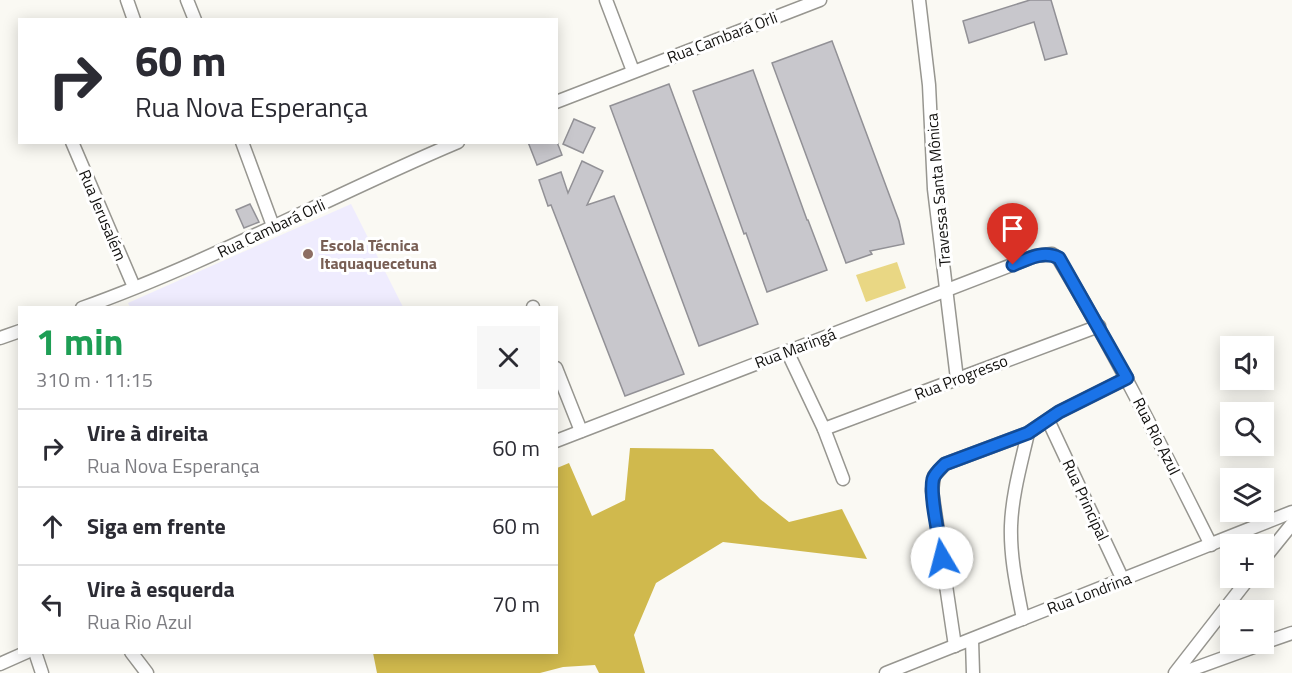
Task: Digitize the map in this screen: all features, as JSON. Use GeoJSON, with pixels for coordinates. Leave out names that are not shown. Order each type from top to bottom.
{"type":"FeatureCollection","features":[{"type":"Feature","properties":{"kind":"street"},"geometry":{"type":"LineString","coordinates":[[188,0],[194,18]]}},
{"type":"Feature","properties":{"kind":"street"},"geometry":{"type":"LineString","coordinates":[[606,0],[633,71]]}},
{"type":"Feature","properties":{"kind":"street","name":"Rua Cambará Orli"},"geometry":{"type":"LineString","coordinates":[[558,101],[820,0]]}},
{"type":"Feature","properties":{"kind":"street","name":"Travessa Santa Mônica"},"geometry":{"type":"LineString","coordinates":[[918,0],[929,85],[934,189],[957,379]]}},
{"type":"Feature","properties":{"kind":"street"},"geometry":{"type":"LineString","coordinates":[[131,1],[134,18]]}},
{"type":"Feature","properties":{"kind":"street","name":"Rua Jerusalém"},"geometry":{"type":"LineString","coordinates":[[73,144],[134,287]]}},
{"type":"Feature","properties":{"kind":"street"},"geometry":{"type":"LineString","coordinates":[[243,144],[273,226]]}},
{"type":"Feature","properties":{"kind":"street","name":"Rua Cambará Orli"},"geometry":{"type":"LineString","coordinates":[[87,306],[225,250],[454,144]]}},
{"type":"Feature","properties":{"kind":"street","name":"Rua Rio Azul"},"geometry":{"type":"LineString","coordinates":[[1035,256],[1052,254],[1059,258],[1127,378],[1211,545]]}},
{"type":"Feature","properties":{"kind":"street","name":"Rua Maringá"},"geometry":{"type":"LineString","coordinates":[[558,440],[1035,256]]}},
{"type":"Feature","properties":{"kind":"street","name":"Rua Progresso"},"geometry":{"type":"LineString","coordinates":[[824,429],[1099,326]]}},
{"type":"Feature","properties":{"kind":"street"},"geometry":{"type":"LineString","coordinates":[[0,338],[18,332]]}},
{"type":"Feature","properties":{"kind":"street"},"geometry":{"type":"LineString","coordinates":[[787,351],[824,429],[843,479]]}},
{"type":"Feature","properties":{"kind":"street"},"geometry":{"type":"LineString","coordinates":[[558,373],[581,431]]}},
{"type":"Feature","properties":{"kind":"street"},"geometry":{"type":"LineString","coordinates":[[955,646],[932,491],[934,476],[945,464],[1028,433],[1127,378]]}},
{"type":"Feature","properties":{"kind":"street","name":"Rua Principal"},"geometry":{"type":"LineString","coordinates":[[1048,420],[1123,580]]}},
{"type":"Feature","properties":{"kind":"street"},"geometry":{"type":"LineString","coordinates":[[1023,619],[1012,563],[1011,525],[1028,433]]}},
{"type":"Feature","properties":{"kind":"street","name":"Rua Londrina"},"geometry":{"type":"LineString","coordinates":[[1250,534],[1292,512]]}},
{"type":"Feature","properties":{"kind":"street"},"geometry":{"type":"LineString","coordinates":[[1274,546],[1292,524]]}},
{"type":"Feature","properties":{"kind":"street","name":"Rua Londrina"},"geometry":{"type":"LineString","coordinates":[[886,673],[1220,543]]}},
{"type":"Feature","properties":{"kind":"street"},"geometry":{"type":"LineString","coordinates":[[1175,673],[1241,588]]}},
{"type":"Feature","properties":{"kind":"street"},"geometry":{"type":"LineString","coordinates":[[1274,639],[1292,633]]}},
{"type":"Feature","properties":{"kind":"street"},"geometry":{"type":"LineString","coordinates":[[972,640],[973,673]]}},
{"type":"Feature","properties":{"kind":"street"},"geometry":{"type":"LineString","coordinates":[[0,664],[22,654]]}},
{"type":"Feature","properties":{"kind":"street"},"geometry":{"type":"LineString","coordinates":[[36,654],[42,673]]}},
{"type":"Feature","properties":{"kind":"street"},"geometry":{"type":"LineString","coordinates":[[133,654],[147,673]]}},
{"type":"Feature","properties":{"kind":"street"},"geometry":{"type":"LineString","coordinates":[[1182,673],[1233,654]]}},
{"type":"Feature","properties":{"kind":"shaded area","name":"Escola Técnica Itaquaquecetuna"},"geometry":{"type":"Polygon","coordinates":[[[351,204],[402,306],[130,306],[128,303],[351,204]]]}},
{"type":"Feature","properties":{"kind":"shaded area"},"geometry":{"type":"Polygon","coordinates":[[[897,262],[906,288],[866,302],[856,275],[897,262]]]}},
{"type":"Feature","properties":{"kind":"shaded area"},"geometry":{"type":"Polygon","coordinates":[[[630,448],[713,449],[760,499],[789,522],[842,509],[867,559],[723,542],[656,583],[634,635],[645,673],[599,673],[595,665],[563,667],[540,673],[377,673],[373,654],[558,654],[558,468],[569,463],[592,516],[625,500],[630,448]]]}},
{"type":"Feature","properties":{"kind":"building"},"geometry":{"type":"Polygon","coordinates":[[[1030,0],[1051,0],[1067,54],[1045,60],[1034,22],[969,43],[963,21],[1030,0]]]}},
{"type":"Feature","properties":{"kind":"building"},"geometry":{"type":"Polygon","coordinates":[[[832,41],[899,221],[904,244],[870,251],[872,254],[846,263],[772,63],[832,41]]]}},
{"type":"Feature","properties":{"kind":"building"},"geometry":{"type":"Polygon","coordinates":[[[753,70],[827,270],[767,292],[693,91],[753,70]]]}},
{"type":"Feature","properties":{"kind":"building"},"geometry":{"type":"Polygon","coordinates":[[[669,84],[758,324],[699,346],[610,106],[669,84]]]}},
{"type":"Feature","properties":{"kind":"building"},"geometry":{"type":"Polygon","coordinates":[[[574,119],[595,128],[583,153],[563,144],[574,119]]]}},
{"type":"Feature","properties":{"kind":"building"},"geometry":{"type":"Polygon","coordinates":[[[529,144],[558,144],[562,155],[537,165],[529,144]]]}},
{"type":"Feature","properties":{"kind":"building"},"geometry":{"type":"Polygon","coordinates":[[[582,161],[603,171],[587,205],[614,196],[684,374],[625,396],[551,205],[548,206],[539,180],[561,172],[568,193],[582,161]]]}},
{"type":"Feature","properties":{"kind":"building"},"geometry":{"type":"Polygon","coordinates":[[[250,204],[259,222],[244,228],[236,210],[250,204]]]}},
{"type":"Feature","properties":{"kind":"place","name":"Escola Técnica Itaquaquecetuna"},"geometry":{"type":"Point","coordinates":[308,254]}},
{"type":"Feature","properties":{"kind":"route"},"geometry":{"type":"LineString","coordinates":[[942,558],[932,491],[932,483],[938,470],[945,464],[1028,433],[1059,412],[1127,378],[1059,258],[1052,254],[1044,254],[1013,265]]}}]}
